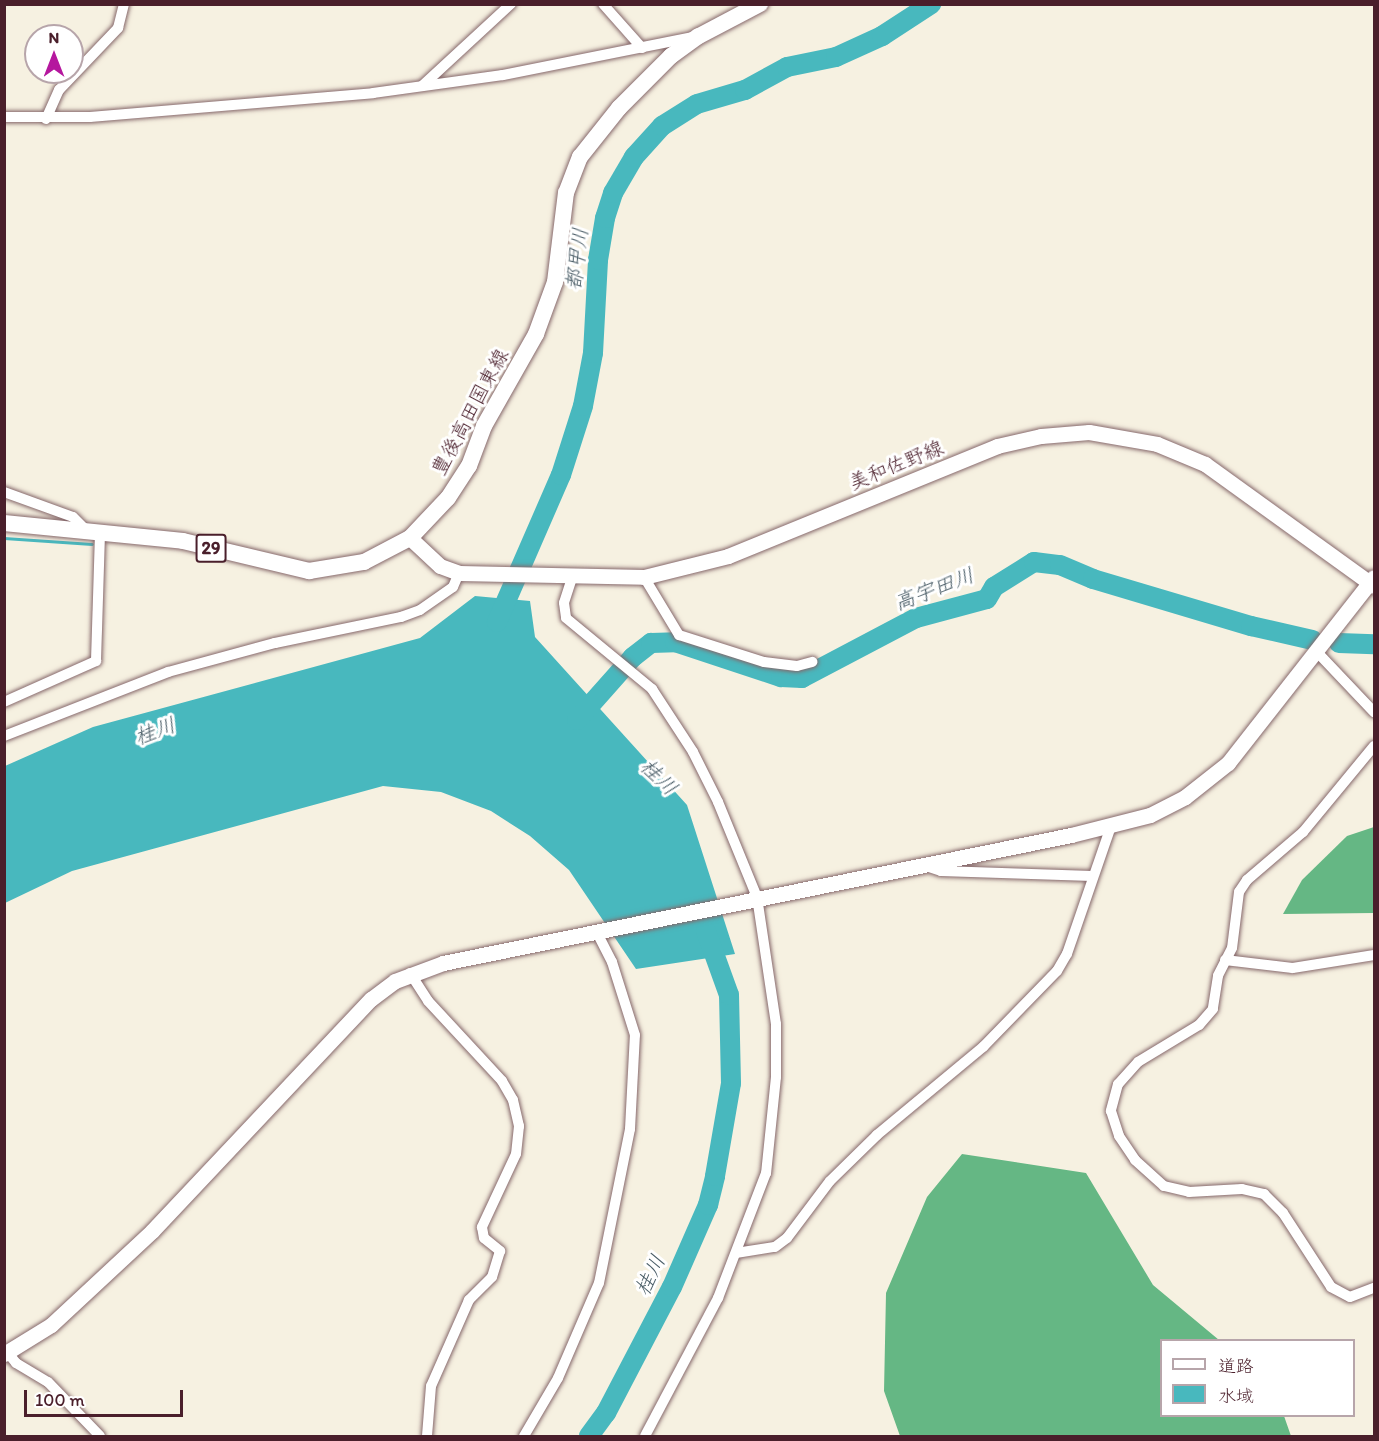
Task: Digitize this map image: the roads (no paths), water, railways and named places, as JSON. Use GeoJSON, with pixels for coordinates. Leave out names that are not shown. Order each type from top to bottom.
{"type":"FeatureCollection","features":[{"type":"Feature","properties":{"kind":"main road","name":"豊後高田国東線"},"geometry":{"type":"LineString","coordinates":[[4,523],[183,541],[309,571],[364,562],[410,538],[448,498],[469,466],[484,426],[536,334],[555,282],[566,193],[580,157],[619,108],[671,56],[699,36],[760,4]]}},
{"type":"Feature","properties":{"kind":"street"},"geometry":{"type":"LineString","coordinates":[[46,119],[59,90],[118,28],[124,4]]}},
{"type":"Feature","properties":{"kind":"street"},"geometry":{"type":"LineString","coordinates":[[421,86],[511,4]]}},
{"type":"Feature","properties":{"kind":"street"},"geometry":{"type":"LineString","coordinates":[[603,4],[642,48]]}},
{"type":"Feature","properties":{"kind":"street"},"geometry":{"type":"LineString","coordinates":[[4,117],[46,119],[246,106],[421,86],[503,75],[699,36]]}},
{"type":"Feature","properties":{"kind":"street","name":"美和佐野線"},"geometry":{"type":"LineString","coordinates":[[410,538],[440,566],[467,574],[567,578],[644,577],[728,556],[997,446],[1041,436],[1089,432],[1157,444],[1205,464],[1373,582]]}},
{"type":"Feature","properties":{"kind":"street"},"geometry":{"type":"LineString","coordinates":[[4,492],[73,517],[93,531],[96,661],[4,702]]}},
{"type":"Feature","properties":{"kind":"street"},"geometry":{"type":"LineString","coordinates":[[4,736],[168,672],[276,644],[401,617],[445,593],[467,574]]}},
{"type":"Feature","properties":{"kind":"street"},"geometry":{"type":"LineString","coordinates":[[644,577],[679,635],[764,662],[797,666],[812,662]]}},
{"type":"Feature","properties":{"kind":"street"},"geometry":{"type":"LineString","coordinates":[[567,578],[564,603],[566,618],[626,664],[665,707],[693,752],[718,802],[753,898],[774,1003],[776,1077],[766,1173],[718,1298],[645,1437]]}},
{"type":"Feature","properties":{"kind":"street"},"geometry":{"type":"LineString","coordinates":[[100,1437],[48,1382],[16,1363],[6,1354],[51,1325],[152,1231],[370,999],[410,973],[443,963],[1111,826],[1167,807],[1216,774],[1255,733],[1373,582]]}},
{"type":"Feature","properties":{"kind":"street"},"geometry":{"type":"LineString","coordinates":[[1317,652],[1374,712]]}},
{"type":"Feature","properties":{"kind":"street"},"geometry":{"type":"LineString","coordinates":[[1374,746],[1303,832],[1247,880],[1239,892],[1232,948],[1225,960],[1213,1009],[1206,1019],[1152,1051],[1128,1072],[1113,1097],[1113,1122],[1135,1160],[1164,1186],[1189,1192],[1242,1189],[1264,1194],[1283,1213],[1331,1287],[1350,1297],[1374,1288]]}},
{"type":"Feature","properties":{"kind":"street"},"geometry":{"type":"LineString","coordinates":[[736,1253],[775,1247],[787,1238],[830,1181],[877,1135],[983,1047],[1058,971],[1067,954],[1111,826]]}},
{"type":"Feature","properties":{"kind":"street"},"geometry":{"type":"LineString","coordinates":[[922,865],[934,871],[1092,876]]}},
{"type":"Feature","properties":{"kind":"street"},"geometry":{"type":"LineString","coordinates":[[524,1437],[558,1378],[599,1283],[630,1129],[635,1035],[612,962],[598,930]]}},
{"type":"Feature","properties":{"kind":"street"},"geometry":{"type":"LineString","coordinates":[[1225,960],[1293,968],[1374,955]]}},
{"type":"Feature","properties":{"kind":"street"},"geometry":{"type":"LineString","coordinates":[[410,973],[428,1001],[502,1081],[513,1100],[519,1126],[516,1154],[482,1227],[484,1238],[500,1251],[492,1277],[469,1300],[431,1386],[427,1437]]}},
{"type":"Feature","properties":{"kind":"water"},"geometry":{"type":"Polygon","coordinates":[[[475,596],[530,601],[535,637],[687,805],[735,954],[636,969],[569,870],[530,836],[491,811],[441,792],[383,786],[72,871],[5,903],[5,766],[93,727],[420,638],[475,596]]]}},
{"type":"Feature","properties":{"kind":"waterway","name":"都甲川"},"geometry":{"type":"LineString","coordinates":[[497,622],[561,475],[583,406],[593,353],[598,260],[605,218],[613,193],[634,157],[662,126],[697,104],[745,90],[787,67],[836,57],[882,36],[931,4]]}},
{"type":"Feature","properties":{"kind":"waterway"},"geometry":{"type":"LineString","coordinates":[[4,538],[92,544]]}},
{"type":"Feature","properties":{"kind":"waterway","name":"高宇田川"},"geometry":{"type":"LineString","coordinates":[[577,720],[633,657],[651,643],[675,642],[781,677],[802,678],[916,618],[987,599],[994,587],[1034,562],[1060,565],[1093,579],[1251,626],[1312,640]]}},
{"type":"Feature","properties":{"kind":"waterway","name":"高宇田川"},"geometry":{"type":"LineString","coordinates":[[1339,643],[1374,644]]}},
{"type":"Feature","properties":{"kind":"waterway","name":"桂川"},"geometry":{"type":"LineString","coordinates":[[589,1436],[606,1413],[672,1287],[708,1205],[715,1176],[731,1083],[729,995],[706,931]]}}]}
